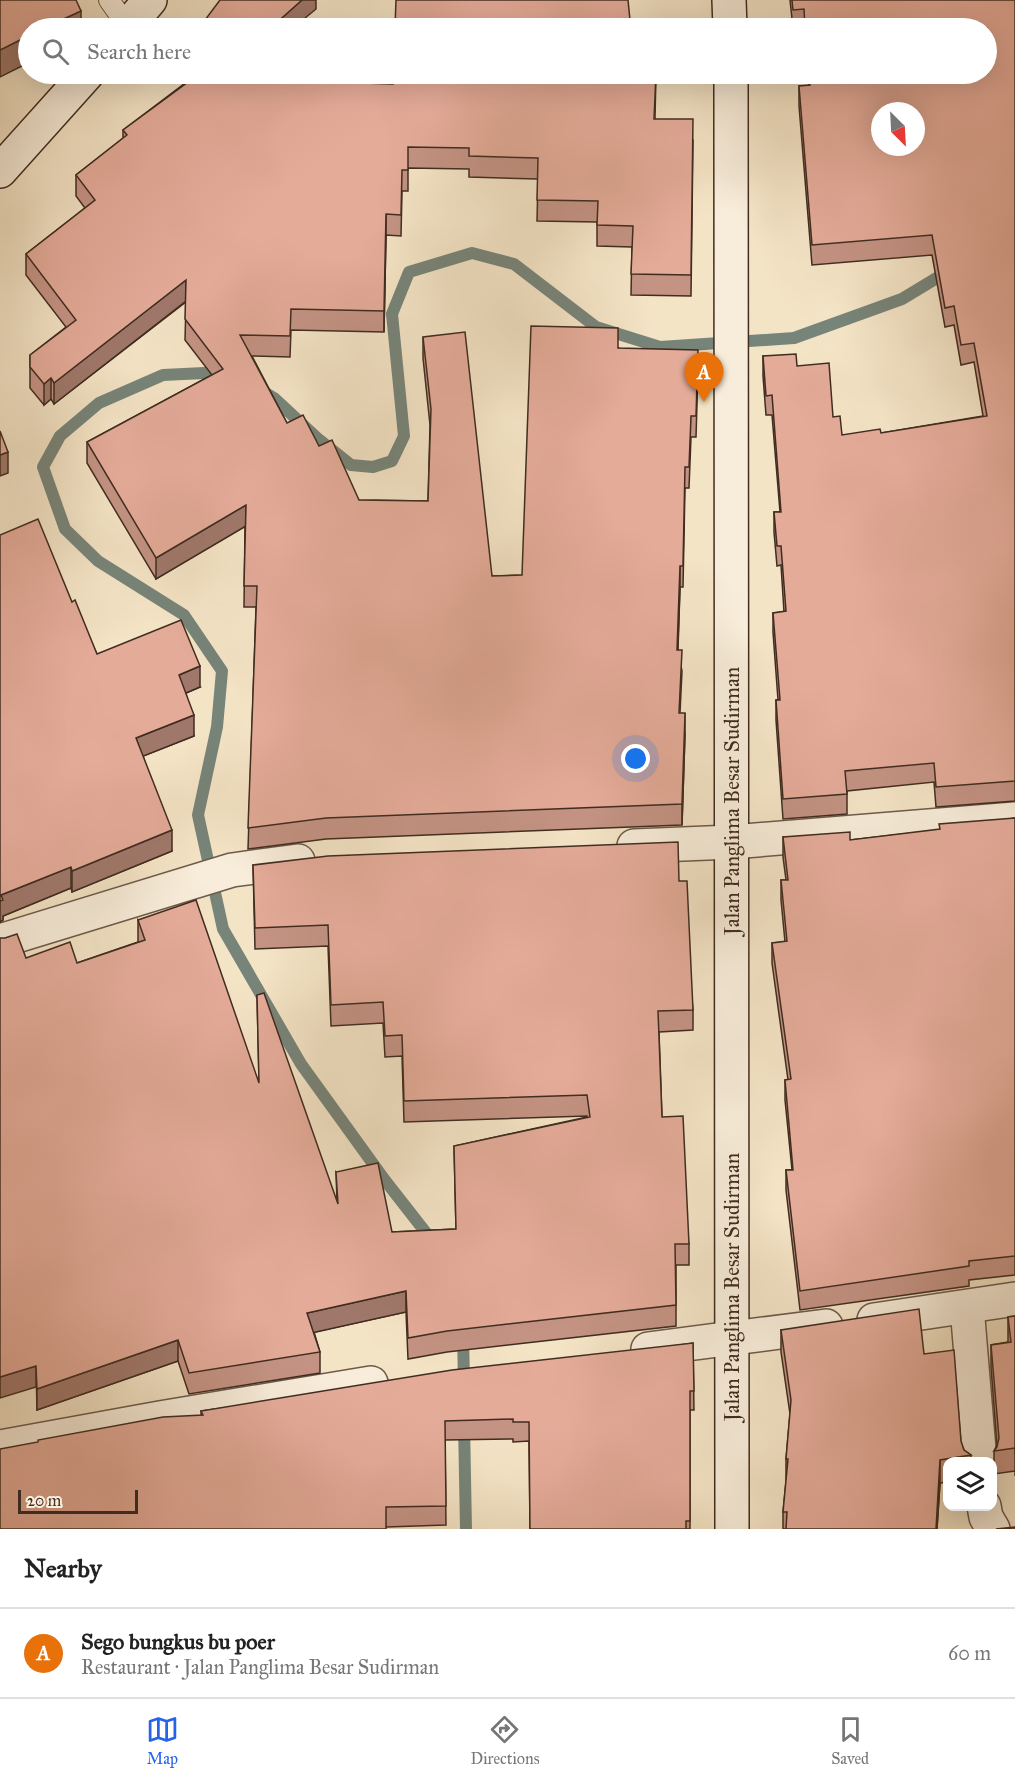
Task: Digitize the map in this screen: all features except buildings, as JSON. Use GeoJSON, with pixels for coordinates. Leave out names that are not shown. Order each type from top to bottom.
{"type":"FeatureCollection","features":[{"type":"Feature","properties":{"kind":"street"},"geometry":{"type":"LineString","coordinates":[[135,18],[150,0]]}},
{"type":"Feature","properties":{"kind":"street"},"geometry":{"type":"LineString","coordinates":[[729,0],[730,18]]}},
{"type":"Feature","properties":{"kind":"street"},"geometry":{"type":"LineString","coordinates":[[0,171],[78,84]]}},
{"type":"Feature","properties":{"kind":"street","name":"Jalan Panglima Besar Sudirman"},"geometry":{"type":"LineString","coordinates":[[731,84],[732,1529]]}},
{"type":"Feature","properties":{"kind":"street"},"geometry":{"type":"LineString","coordinates":[[601,847],[732,842],[1015,819]]}},
{"type":"Feature","properties":{"kind":"street"},"geometry":{"type":"LineString","coordinates":[[0,941],[231,870],[327,858]]}},
{"type":"Feature","properties":{"kind":"street"},"geometry":{"type":"LineString","coordinates":[[615,1352],[731,1339],[1015,1299]]}},
{"type":"Feature","properties":{"kind":"street"},"geometry":{"type":"LineString","coordinates":[[967,1307],[980,1457]]}},
{"type":"Feature","properties":{"kind":"street"},"geometry":{"type":"LineString","coordinates":[[0,1448],[125,1424],[403,1378]]}},
{"type":"Feature","properties":{"kind":"street"},"geometry":{"type":"LineString","coordinates":[[985,1511],[993,1529]]}},
{"type":"Feature","properties":{"kind":"lane"},"geometry":{"type":"LineString","coordinates":[[109,0],[121,18]]}},
{"type":"Feature","properties":{"kind":"waterway"},"geometry":{"type":"LineString","coordinates":[[261,390],[274,398],[317,438],[351,465],[373,467],[392,461],[404,436],[392,314],[409,272],[472,253],[514,264],[596,327],[660,347],[794,338],[902,299],[950,270]]}},
{"type":"Feature","properties":{"kind":"waterway"},"geometry":{"type":"LineString","coordinates":[[225,372],[163,375],[99,403],[60,436],[43,467],[65,529],[98,561],[184,615],[222,671],[217,727],[198,815],[223,929],[301,1064],[384,1179],[434,1243]]}},
{"type":"Feature","properties":{"kind":"waterway"},"geometry":{"type":"LineString","coordinates":[[463,1334],[464,1383]]}},
{"type":"Feature","properties":{"kind":"waterway"},"geometry":{"type":"LineString","coordinates":[[464,1424],[466,1529]]}},
{"type":"Feature","properties":{"kind":"place","name":"Sego bungkus bu poer"},"geometry":{"type":"Point","coordinates":[704,402]}}]}
